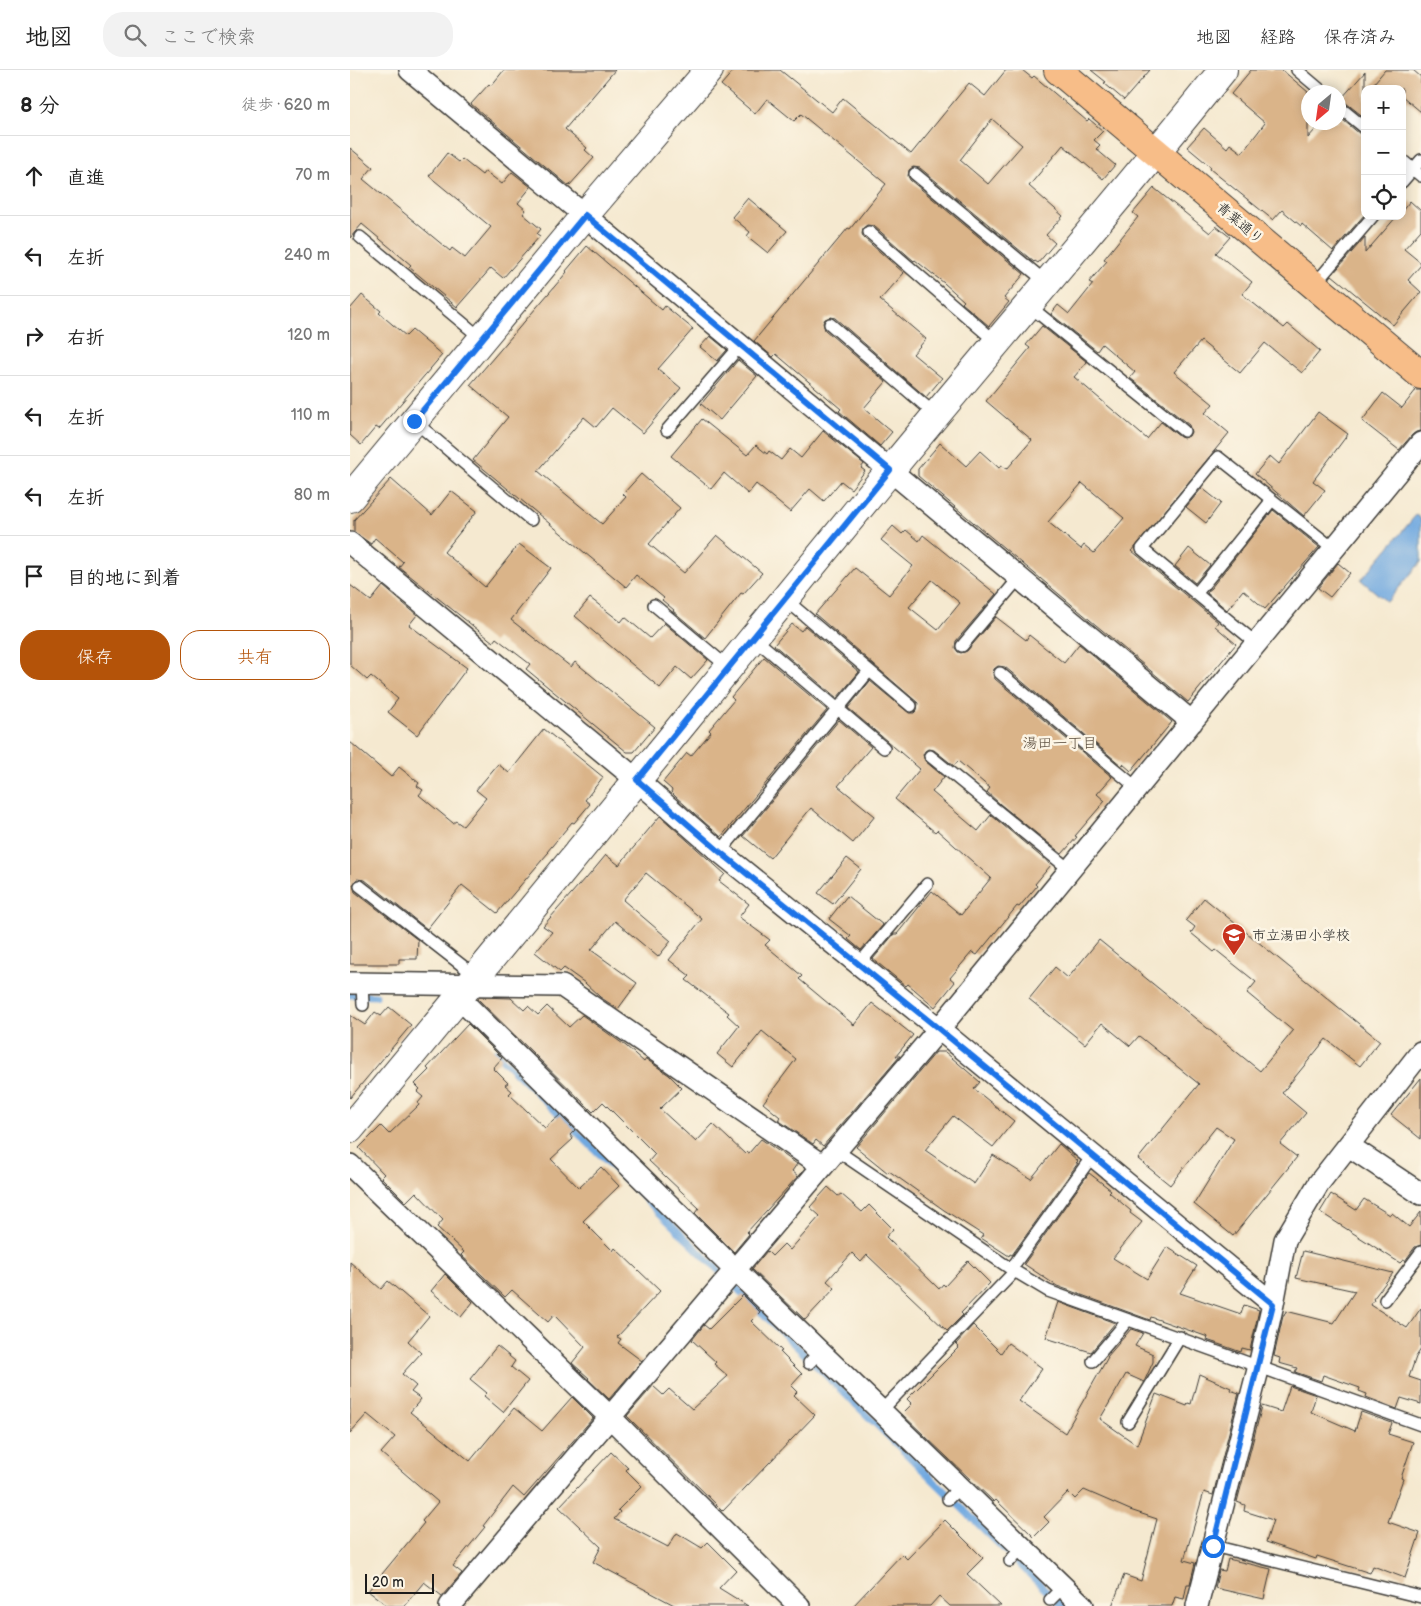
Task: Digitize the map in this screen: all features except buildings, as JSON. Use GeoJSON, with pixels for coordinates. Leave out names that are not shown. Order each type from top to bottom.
{"type":"FeatureCollection","features":[{"type":"Feature","properties":{"kind":"main road","name":"青葉通り"},"geometry":{"type":"LineString","coordinates":[[1058,70],[1421,375]]}},
{"type":"Feature","properties":{"kind":"street"},"geometry":{"type":"LineString","coordinates":[[410,70],[1192,722]]}},
{"type":"Feature","properties":{"kind":"street"},"geometry":{"type":"LineString","coordinates":[[350,498],[585,215],[709,70]]}},
{"type":"Feature","properties":{"kind":"street"},"geometry":{"type":"LineString","coordinates":[[350,1129],[890,470],[1027,304],[1157,153],[1223,70]]}},
{"type":"Feature","properties":{"kind":"street"},"geometry":{"type":"LineString","coordinates":[[450,1606],[939,1029],[1421,444]]}},
{"type":"Feature","properties":{"kind":"street"},"geometry":{"type":"LineString","coordinates":[[350,543],[637,780],[720,852],[939,1029],[1273,1304]]}},
{"type":"Feature","properties":{"kind":"street"},"geometry":{"type":"LineString","coordinates":[[358,985],[562,986],[829,1158]]}},
{"type":"Feature","properties":{"kind":"street"},"geometry":{"type":"LineString","coordinates":[[469,986],[731,1275],[815,1358],[881,1411],[954,1493],[1056,1594],[1079,1605]]}},
{"type":"Feature","properties":{"kind":"street"},"geometry":{"type":"LineString","coordinates":[[1197,1606],[1259,1366],[1286,1240],[1319,1183],[1421,1052]]}},
{"type":"Feature","properties":{"kind":"street"},"geometry":{"type":"LineString","coordinates":[[1349,1146],[1421,1194]]}},
{"type":"Feature","properties":{"kind":"street"},"geometry":{"type":"LineString","coordinates":[[350,1165],[610,1417],[799,1606]]}},
{"type":"Feature","properties":{"kind":"lane"},"geometry":{"type":"LineString","coordinates":[[1297,70],[1315,85]]}},
{"type":"Feature","properties":{"kind":"lane"},"geometry":{"type":"LineString","coordinates":[[1346,113],[1361,125]]}},
{"type":"Feature","properties":{"kind":"lane"},"geometry":{"type":"LineString","coordinates":[[1406,162],[1418,168],[1406,178]]}},
{"type":"Feature","properties":{"kind":"lane"},"geometry":{"type":"LineString","coordinates":[[916,174],[1046,282]]}},
{"type":"Feature","properties":{"kind":"lane"},"geometry":{"type":"LineString","coordinates":[[1314,286],[1370,220]]}},
{"type":"Feature","properties":{"kind":"lane"},"geometry":{"type":"LineString","coordinates":[[869,232],[996,342]]}},
{"type":"Feature","properties":{"kind":"lane"},"geometry":{"type":"LineString","coordinates":[[360,237],[482,339]]}},
{"type":"Feature","properties":{"kind":"lane"},"geometry":{"type":"LineString","coordinates":[[1027,304],[1184,432]]}},
{"type":"Feature","properties":{"kind":"lane"},"geometry":{"type":"LineString","coordinates":[[830,324],[936,415]]}},
{"type":"Feature","properties":{"kind":"lane"},"geometry":{"type":"LineString","coordinates":[[667,430],[740,345]]}},
{"type":"Feature","properties":{"kind":"lane"},"geometry":{"type":"LineString","coordinates":[[414,421],[531,520]]}},
{"type":"Feature","properties":{"kind":"lane"},"geometry":{"type":"LineString","coordinates":[[1256,644],[1142,549],[1218,457],[1334,549]]}},
{"type":"Feature","properties":{"kind":"lane"},"geometry":{"type":"LineString","coordinates":[[1196,594],[1272,500]]}},
{"type":"Feature","properties":{"kind":"lane"},"geometry":{"type":"LineString","coordinates":[[962,646],[1020,578]]}},
{"type":"Feature","properties":{"kind":"lane"},"geometry":{"type":"LineString","coordinates":[[785,600],[911,706]]}},
{"type":"Feature","properties":{"kind":"lane"},"geometry":{"type":"LineString","coordinates":[[654,605],[729,668]]}},
{"type":"Feature","properties":{"kind":"lane"},"geometry":{"type":"LineString","coordinates":[[754,638],[884,748]]}},
{"type":"Feature","properties":{"kind":"lane"},"geometry":{"type":"LineString","coordinates":[[720,852],[869,671]]}},
{"type":"Feature","properties":{"kind":"lane"},"geometry":{"type":"LineString","coordinates":[[1000,673],[1137,788]]}},
{"type":"Feature","properties":{"kind":"lane"},"geometry":{"type":"LineString","coordinates":[[930,756],[1070,870]]}},
{"type":"Feature","properties":{"kind":"lane"},"geometry":{"type":"LineString","coordinates":[[859,964],[927,884]]}},
{"type":"Feature","properties":{"kind":"lane"},"geometry":{"type":"LineString","coordinates":[[360,886],[469,986]]}},
{"type":"Feature","properties":{"kind":"lane"},"geometry":{"type":"LineString","coordinates":[[358,985],[363,1005]]}},
{"type":"Feature","properties":{"kind":"lane"},"geometry":{"type":"LineString","coordinates":[[881,1411],[1013,1270],[1093,1156]]}},
{"type":"Feature","properties":{"kind":"lane"},"geometry":{"type":"LineString","coordinates":[[829,1158],[1048,1291],[1421,1425]]}},
{"type":"Feature","properties":{"kind":"lane"},"geometry":{"type":"LineString","coordinates":[[1385,1300],[1421,1252]]}},
{"type":"Feature","properties":{"kind":"lane"},"geometry":{"type":"LineString","coordinates":[[1093,1361],[1128,1320]]}},
{"type":"Feature","properties":{"kind":"lane"},"geometry":{"type":"LineString","coordinates":[[1128,1422],[1180,1337]]}},
{"type":"Feature","properties":{"kind":"lane"},"geometry":{"type":"LineString","coordinates":[[1213,1546],[1421,1597]]}},
{"type":"Feature","properties":{"kind":"water"},"geometry":{"type":"Polygon","coordinates":[[[1416,515],[1421,519],[1421,562],[1387,602],[1361,580],[1416,515]]]}},
{"type":"Feature","properties":{"kind":"waterway"},"geometry":{"type":"LineString","coordinates":[[350,995],[376,996]]}},
{"type":"Feature","properties":{"kind":"waterway"},"geometry":{"type":"LineString","coordinates":[[495,1052],[1062,1606]]}},
{"type":"Feature","properties":{"kind":"place","name":"市立湯田小学校"},"geometry":{"type":"Point","coordinates":[1234,956]}},
{"type":"Feature","properties":{"kind":"district","name":"湯田一丁目"},"geometry":{"type":"Point","coordinates":[1060,743]}},
{"type":"Feature","properties":{"kind":"route"},"geometry":{"type":"LineString","coordinates":[[414,421],[585,215],[890,470],[637,780],[720,852],[939,1029],[1273,1304],[1213,1546]]}}]}
